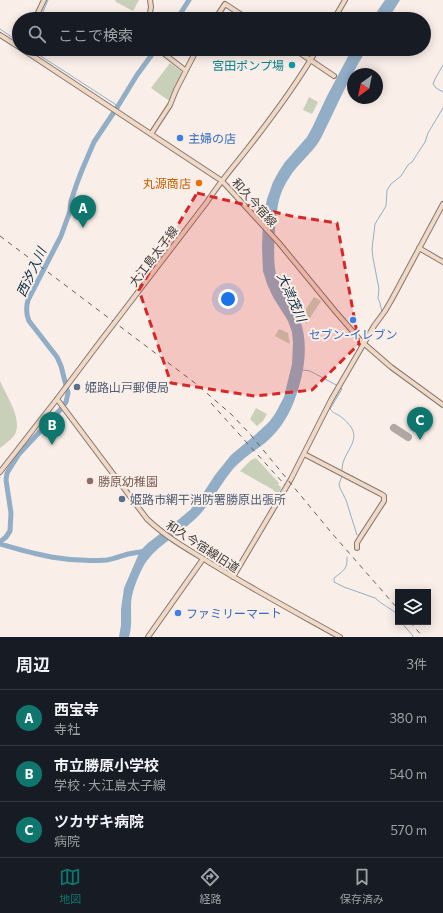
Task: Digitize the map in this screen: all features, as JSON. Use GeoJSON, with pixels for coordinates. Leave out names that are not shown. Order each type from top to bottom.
{"type":"FeatureCollection","features":[{"type":"Feature","properties":{"kind":"street"},"geometry":{"type":"LineString","coordinates":[[38,12],[44,0]]}},
{"type":"Feature","properties":{"kind":"street"},"geometry":{"type":"LineString","coordinates":[[150,0],[150,12]]}},
{"type":"Feature","properties":{"kind":"street"},"geometry":{"type":"LineString","coordinates":[[338,12],[345,0]]}},
{"type":"Feature","properties":{"kind":"street"},"geometry":{"type":"LineString","coordinates":[[220,12],[225,4],[237,12]]}},
{"type":"Feature","properties":{"kind":"street"},"geometry":{"type":"LineString","coordinates":[[0,34],[12,42]]}},
{"type":"Feature","properties":{"kind":"street","name":"和久今宿線"},"geometry":{"type":"LineString","coordinates":[[34,56],[222,181],[278,243],[364,344],[443,405]]}},
{"type":"Feature","properties":{"kind":"street"},"geometry":{"type":"LineString","coordinates":[[167,56],[185,70]]}},
{"type":"Feature","properties":{"kind":"street"},"geometry":{"type":"LineString","coordinates":[[151,134],[170,105],[185,70],[193,56]]}},
{"type":"Feature","properties":{"kind":"street"},"geometry":{"type":"LineString","coordinates":[[304,56],[334,76]]}},
{"type":"Feature","properties":{"kind":"street","name":"大江島太子線"},"geometry":{"type":"LineString","coordinates":[[0,472],[207,202],[216,187],[268,122],[313,56]]}},
{"type":"Feature","properties":{"kind":"street"},"geometry":{"type":"LineString","coordinates":[[233,577],[278,502],[331,400],[389,305],[443,204]]}},
{"type":"Feature","properties":{"kind":"street"},"geometry":{"type":"LineString","coordinates":[[419,248],[443,262]]}},
{"type":"Feature","properties":{"kind":"street","name":"和久今宿線旧道"},"geometry":{"type":"LineString","coordinates":[[57,399],[147,518],[158,530],[175,542],[273,601],[340,637]]}},
{"type":"Feature","properties":{"kind":"street"},"geometry":{"type":"LineString","coordinates":[[304,454],[384,496],[384,501],[357,543],[357,548]]}},
{"type":"Feature","properties":{"kind":"street"},"geometry":{"type":"LineString","coordinates":[[148,637],[203,559]]}},
{"type":"Feature","properties":{"kind":"highlighted area"},"geometry":{"type":"Polygon","coordinates":[[[197,193],[291,216],[337,223],[359,344],[312,390],[255,396],[171,383],[139,290],[197,193]]]}},
{"type":"Feature","properties":{"kind":"green space"},"geometry":{"type":"Polygon","coordinates":[[[115,0],[139,0],[133,11],[115,0]]]}},
{"type":"Feature","properties":{"kind":"green space"},"geometry":{"type":"Polygon","coordinates":[[[170,63],[181,71],[182,74],[170,99],[168,100],[151,88],[170,63]]]}},
{"type":"Feature","properties":{"kind":"green space"},"geometry":{"type":"Polygon","coordinates":[[[309,97],[318,102],[312,114],[303,110],[309,97]]]}},
{"type":"Feature","properties":{"kind":"green space"},"geometry":{"type":"Polygon","coordinates":[[[314,297],[321,301],[306,324],[302,315],[314,297]]]}},
{"type":"Feature","properties":{"kind":"green space"},"geometry":{"type":"Polygon","coordinates":[[[279,329],[288,333],[290,344],[275,336],[279,329]]]}},
{"type":"Feature","properties":{"kind":"green space"},"geometry":{"type":"Polygon","coordinates":[[[0,381],[15,413],[17,426],[16,432],[13,436],[0,448],[0,381]]]}},
{"type":"Feature","properties":{"kind":"green space"},"geometry":{"type":"Polygon","coordinates":[[[256,408],[267,414],[263,421],[257,426],[250,419],[256,408]]]}},
{"type":"Feature","properties":{"kind":"green space"},"geometry":{"type":"Polygon","coordinates":[[[256,458],[279,483],[278,485],[281,489],[278,494],[240,471],[251,460],[256,458]]]}},
{"type":"Feature","properties":{"kind":"water"},"geometry":{"type":"Polygon","coordinates":[[[385,0],[400,0],[392,12],[377,12],[385,0]]]}},
{"type":"Feature","properties":{"kind":"water"},"geometry":{"type":"Polygon","coordinates":[[[348,56],[363,56],[356,68],[347,68],[347,84],[321,138],[286,183],[279,200],[274,243],[276,273],[285,294],[300,320],[305,341],[302,374],[293,404],[278,430],[265,443],[244,458],[233,469],[199,515],[159,548],[147,560],[133,591],[129,637],[119,637],[124,588],[140,551],[190,510],[231,455],[269,422],[284,397],[292,364],[292,332],[288,321],[273,297],[263,271],[263,220],[267,199],[273,182],[285,162],[307,137],[348,56]]]}},
{"type":"Feature","properties":{"kind":"waterway"},"geometry":{"type":"LineString","coordinates":[[43,12],[48,0]]}},
{"type":"Feature","properties":{"kind":"waterway","name":"西汐入川"},"geometry":{"type":"LineString","coordinates":[[181,12],[189,0]]}},
{"type":"Feature","properties":{"kind":"waterway"},"geometry":{"type":"LineString","coordinates":[[0,29],[12,37]]}},
{"type":"Feature","properties":{"kind":"waterway"},"geometry":{"type":"LineString","coordinates":[[41,56],[118,106]]}},
{"type":"Feature","properties":{"kind":"waterway","name":"西汐入川"},"geometry":{"type":"LineString","coordinates":[[0,542],[10,531],[11,513],[6,480],[7,473],[19,454],[60,410],[66,402],[68,393],[57,357],[29,321],[27,316],[28,300],[61,236],[70,211],[71,201],[77,183],[94,142],[151,56]]}},
{"type":"Feature","properties":{"kind":"waterway"},"geometry":{"type":"LineString","coordinates":[[443,65],[433,84],[436,88],[443,92]]}},
{"type":"Feature","properties":{"kind":"waterway"},"geometry":{"type":"LineString","coordinates":[[382,312],[378,298],[379,289],[372,249],[375,224],[386,206],[387,190],[412,162],[425,142],[428,133],[443,108]]}},
{"type":"Feature","properties":{"kind":"waterway"},"geometry":{"type":"LineString","coordinates":[[303,370],[310,371],[338,386]]}},
{"type":"Feature","properties":{"kind":"waterway"},"geometry":{"type":"LineString","coordinates":[[340,388],[342,389],[330,409],[349,424],[354,436],[343,463],[342,472]]}},
{"type":"Feature","properties":{"kind":"waterway"},"geometry":{"type":"LineString","coordinates":[[342,476],[339,484],[340,488],[346,500],[357,535]]}},
{"type":"Feature","properties":{"kind":"waterway"},"geometry":{"type":"LineString","coordinates":[[0,544],[40,555],[93,561],[107,560],[146,551]]}},
{"type":"Feature","properties":{"kind":"waterway"},"geometry":{"type":"LineString","coordinates":[[347,557],[346,567],[334,578],[334,582],[375,598],[395,612]]}},
{"type":"Feature","properties":{"kind":"waterway"},"geometry":{"type":"LineString","coordinates":[[404,625],[413,637]]}},
{"type":"Feature","properties":{"kind":"taxiway"},"geometry":{"type":"LineString","coordinates":[[394,428],[408,437]]}},
{"type":"Feature","properties":{"kind":"railway"},"geometry":{"type":"LineString","coordinates":[[0,236],[195,383],[231,414],[250,434],[330,531],[395,606]]}},
{"type":"Feature","properties":{"kind":"railway"},"geometry":{"type":"LineString","coordinates":[[211,403],[285,485]]}},
{"type":"Feature","properties":{"kind":"railway"},"geometry":{"type":"LineString","coordinates":[[413,625],[423,637]]}},
{"type":"Feature","properties":{"kind":"place","name":"宮田ポンプ場"},"geometry":{"type":"Point","coordinates":[292,65]}},
{"type":"Feature","properties":{"kind":"place","name":"主婦の店"},"geometry":{"type":"Point","coordinates":[180,138]}},
{"type":"Feature","properties":{"kind":"place","name":"丸源商店"},"geometry":{"type":"Point","coordinates":[199,183]}},
{"type":"Feature","properties":{"kind":"place","name":"西宝寺"},"geometry":{"type":"Point","coordinates":[83,228]}},
{"type":"Feature","properties":{"kind":"place","name":"セブン-イレブン"},"geometry":{"type":"Point","coordinates":[353,320]}},
{"type":"Feature","properties":{"kind":"place","name":"姫路山戸郵便局"},"geometry":{"type":"Point","coordinates":[77,387]}},
{"type":"Feature","properties":{"kind":"place","name":"ツカザキ病院"},"geometry":{"type":"Point","coordinates":[420,440]}},
{"type":"Feature","properties":{"kind":"place","name":"市立勝原小学校"},"geometry":{"type":"Point","coordinates":[52,445]}},
{"type":"Feature","properties":{"kind":"place","name":"勝原幼稚園"},"geometry":{"type":"Point","coordinates":[90,481]}},
{"type":"Feature","properties":{"kind":"place","name":"姫路市網干消防署勝原出張所"},"geometry":{"type":"Point","coordinates":[122,499]}},
{"type":"Feature","properties":{"kind":"place","name":"ファミリーマート"},"geometry":{"type":"Point","coordinates":[178,613]}},
{"type":"Feature","properties":{"kind":"water label","name":"大津茂川"},"geometry":{"type":"Point","coordinates":[292,297]}}]}
